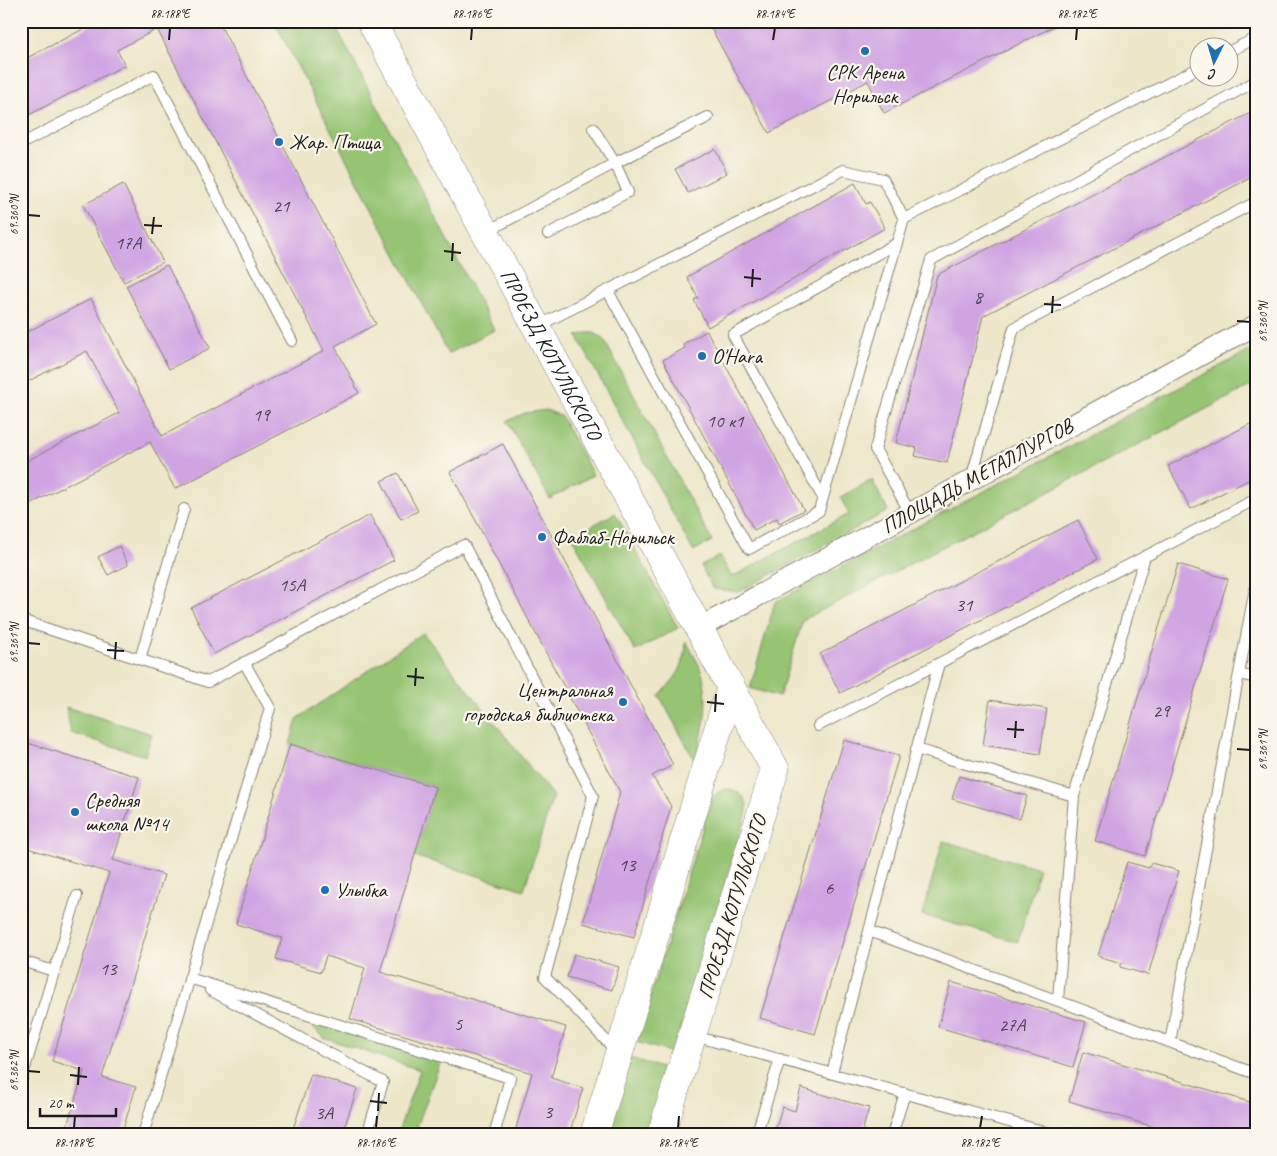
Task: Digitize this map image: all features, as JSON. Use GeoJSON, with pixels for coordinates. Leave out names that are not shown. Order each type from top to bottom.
{"type":"FeatureCollection","features":[{"type":"Feature","properties":{"kind":"street","name":"ПРОЕЗД КОТУЛЬСКОГО"},"geometry":{"type":"LineString","coordinates":[[371,21],[775,769],[661,1135]]}},
{"type":"Feature","properties":{"kind":"street","name":"ПЛОЩАДЬ МЕТАЛЛУРГОВ"},"geometry":{"type":"LineString","coordinates":[[699,628],[1256,325]]}},
{"type":"Feature","properties":{"kind":"street"},"geometry":{"type":"LineString","coordinates":[[594,1135],[731,687]]}},
{"type":"Feature","properties":{"kind":"lane"},"geometry":{"type":"LineString","coordinates":[[1240,46],[1256,38]]}},
{"type":"Feature","properties":{"kind":"lane"},"geometry":{"type":"LineString","coordinates":[[904,218],[1190,71]]}},
{"type":"Feature","properties":{"kind":"lane"},"geometry":{"type":"LineString","coordinates":[[21,144],[154,75],[292,341]]}},
{"type":"Feature","properties":{"kind":"lane"},"geometry":{"type":"LineString","coordinates":[[910,513],[875,449],[931,260],[1256,82]]}},
{"type":"Feature","properties":{"kind":"lane"},"geometry":{"type":"LineString","coordinates":[[486,232],[615,163],[708,118]]}},
{"type":"Feature","properties":{"kind":"lane"},"geometry":{"type":"LineString","coordinates":[[548,234],[628,192],[615,163],[593,128]]}},
{"type":"Feature","properties":{"kind":"lane"},"geometry":{"type":"LineString","coordinates":[[537,327],[843,170],[882,179],[904,218],[819,511],[750,549],[608,291]]}},
{"type":"Feature","properties":{"kind":"lane"},"geometry":{"type":"LineString","coordinates":[[970,480],[1014,328],[1256,202]]}},
{"type":"Feature","properties":{"kind":"lane"},"geometry":{"type":"LineString","coordinates":[[823,498],[733,335],[897,243]]}},
{"type":"Feature","properties":{"kind":"lane"},"geometry":{"type":"LineString","coordinates":[[818,726],[1256,499]]}},
{"type":"Feature","properties":{"kind":"lane"},"geometry":{"type":"LineString","coordinates":[[140,659],[184,509]]}},
{"type":"Feature","properties":{"kind":"lane"},"geometry":{"type":"LineString","coordinates":[[21,620],[208,682],[464,545],[593,796],[545,976],[619,1054]]}},
{"type":"Feature","properties":{"kind":"lane"},"geometry":{"type":"LineString","coordinates":[[1058,1000],[1074,796],[1145,556]]}},
{"type":"Feature","properties":{"kind":"lane"},"geometry":{"type":"LineString","coordinates":[[1170,1042],[1256,583]]}},
{"type":"Feature","properties":{"kind":"lane"},"geometry":{"type":"LineString","coordinates":[[143,1135],[270,708],[244,662]]}},
{"type":"Feature","properties":{"kind":"lane"},"geometry":{"type":"LineString","coordinates":[[832,1073],[939,663]]}},
{"type":"Feature","properties":{"kind":"lane"},"geometry":{"type":"LineString","coordinates":[[1239,674],[1256,678]]}},
{"type":"Feature","properties":{"kind":"lane"},"geometry":{"type":"LineString","coordinates":[[916,750],[1074,796]]}},
{"type":"Feature","properties":{"kind":"lane"},"geometry":{"type":"LineString","coordinates":[[21,1081],[77,896]]}},
{"type":"Feature","properties":{"kind":"lane"},"geometry":{"type":"LineString","coordinates":[[869,931],[1256,1074]]}},
{"type":"Feature","properties":{"kind":"lane"},"geometry":{"type":"LineString","coordinates":[[21,962],[54,971]]}},
{"type":"Feature","properties":{"kind":"lane"},"geometry":{"type":"LineString","coordinates":[[189,978],[383,1082],[367,1135]]}},
{"type":"Feature","properties":{"kind":"lane"},"geometry":{"type":"LineString","coordinates":[[189,978],[510,1078],[494,1135]]}},
{"type":"Feature","properties":{"kind":"lane"},"geometry":{"type":"LineString","coordinates":[[692,1035],[1057,1135]]}},
{"type":"Feature","properties":{"kind":"lane"},"geometry":{"type":"LineString","coordinates":[[756,1135],[780,1059]]}},
{"type":"Feature","properties":{"kind":"lane"},"geometry":{"type":"LineString","coordinates":[[892,1135],[905,1093]]}},
{"type":"Feature","properties":{"kind":"green space"},"geometry":{"type":"Polygon","coordinates":[[[274,21],[333,21],[494,330],[448,354],[274,21]]]}},
{"type":"Feature","properties":{"kind":"green space"},"geometry":{"type":"Polygon","coordinates":[[[594,333],[603,338],[712,541],[693,551],[577,336],[594,333]]]}},
{"type":"Feature","properties":{"kind":"green space"},"geometry":{"type":"Polygon","coordinates":[[[1256,347],[1256,383],[803,620],[779,697],[750,688],[775,602],[1256,347]]]}},
{"type":"Feature","properties":{"kind":"green space"},"geometry":{"type":"Polygon","coordinates":[[[546,410],[561,416],[593,475],[550,499],[507,421],[525,413],[546,410]]]}},
{"type":"Feature","properties":{"kind":"green space"},"geometry":{"type":"Polygon","coordinates":[[[872,480],[888,511],[739,592],[713,589],[701,566],[720,556],[732,577],[849,514],[840,497],[872,480]]]}},
{"type":"Feature","properties":{"kind":"green space"},"geometry":{"type":"Polygon","coordinates":[[[615,513],[678,628],[635,651],[572,537],[615,513]]]}},
{"type":"Feature","properties":{"kind":"green space"},"geometry":{"type":"Polygon","coordinates":[[[423,633],[553,796],[524,890],[414,856],[435,787],[290,744],[297,719],[423,633]]]}},
{"type":"Feature","properties":{"kind":"green space"},"geometry":{"type":"Polygon","coordinates":[[[686,641],[699,665],[703,677],[706,701],[704,725],[695,761],[659,695],[671,683],[682,665],[686,641]]]}},
{"type":"Feature","properties":{"kind":"green space"},"geometry":{"type":"Polygon","coordinates":[[[66,707],[152,734],[145,756],[71,733],[66,707]]]}},
{"type":"Feature","properties":{"kind":"green space"},"geometry":{"type":"Polygon","coordinates":[[[722,790],[737,791],[743,796],[747,812],[673,1053],[636,1042],[711,801],[722,790]]]}},
{"type":"Feature","properties":{"kind":"green space"},"geometry":{"type":"Polygon","coordinates":[[[943,841],[1039,868],[1018,942],[922,915],[943,841]]]}},
{"type":"Feature","properties":{"kind":"green space"},"geometry":{"type":"Polygon","coordinates":[[[303,1017],[441,1061],[414,1135],[397,1135],[420,1070],[324,1038],[303,1017]]]}},
{"type":"Feature","properties":{"kind":"green space"},"geometry":{"type":"Polygon","coordinates":[[[631,1058],[668,1070],[647,1135],[607,1135],[631,1058]]]}},
{"type":"Feature","properties":{"kind":"building"},"geometry":{"type":"Polygon","coordinates":[[[99,21],[103,23],[107,21],[218,21],[376,324],[335,346],[359,393],[175,489],[150,442],[21,509],[21,464],[119,413],[87,351],[21,385],[21,335],[91,299],[162,436],[324,351],[157,29],[117,50],[125,65],[21,119],[21,61],[99,21]]]}},
{"type":"Feature","properties":{"kind":"building","name":"СРК Арена Норильск"},"geometry":{"type":"Polygon","coordinates":[[[707,21],[1064,21],[884,113],[868,81],[769,133],[707,21]]]}},
{"type":"Feature","properties":{"kind":"building"},"geometry":{"type":"Polygon","coordinates":[[[1256,110],[1256,175],[983,316],[947,463],[915,456],[917,448],[896,443],[937,275],[1256,110]]]}},
{"type":"Feature","properties":{"kind":"building"},"geometry":{"type":"Polygon","coordinates":[[[715,149],[727,173],[688,193],[675,169],[715,149]]]}},
{"type":"Feature","properties":{"kind":"building"},"geometry":{"type":"Polygon","coordinates":[[[855,183],[866,204],[870,202],[885,228],[708,327],[694,300],[698,298],[687,277],[855,183]]]}},
{"type":"Feature","properties":{"kind":"building"},"geometry":{"type":"Polygon","coordinates":[[[123,184],[163,262],[124,282],[83,205],[123,184]]]}},
{"type":"Feature","properties":{"kind":"building"},"geometry":{"type":"Polygon","coordinates":[[[167,265],[210,348],[169,369],[126,286],[167,265]]]}},
{"type":"Feature","properties":{"kind":"building"},"geometry":{"type":"Polygon","coordinates":[[[707,331],[804,510],[779,523],[777,518],[754,530],[663,360],[685,348],[683,344],[707,331]]]}},
{"type":"Feature","properties":{"kind":"building"},"geometry":{"type":"Polygon","coordinates":[[[1256,421],[1256,476],[1191,509],[1168,466],[1256,421]]]}},
{"type":"Feature","properties":{"kind":"building"},"geometry":{"type":"Polygon","coordinates":[[[503,444],[673,765],[652,776],[671,806],[634,937],[583,923],[620,792],[450,472],[503,444]]]}},
{"type":"Feature","properties":{"kind":"building"},"geometry":{"type":"Polygon","coordinates":[[[398,473],[418,511],[401,519],[381,481],[398,473]]]}},
{"type":"Feature","properties":{"kind":"building"},"geometry":{"type":"Polygon","coordinates":[[[370,515],[394,560],[214,654],[191,608],[370,515]]]}},
{"type":"Feature","properties":{"kind":"building"},"geometry":{"type":"Polygon","coordinates":[[[1078,520],[1098,559],[840,693],[820,654],[1078,520]]]}},
{"type":"Feature","properties":{"kind":"building"},"geometry":{"type":"Polygon","coordinates":[[[119,546],[128,565],[108,575],[98,557],[119,546]]]}},
{"type":"Feature","properties":{"kind":"building"},"geometry":{"type":"Polygon","coordinates":[[[1178,564],[1228,579],[1145,856],[1095,841],[1178,564]]]}},
{"type":"Feature","properties":{"kind":"building"},"geometry":{"type":"Polygon","coordinates":[[[990,700],[1047,709],[1040,754],[983,745],[990,700]]]}},
{"type":"Feature","properties":{"kind":"building"},"geometry":{"type":"Polygon","coordinates":[[[844,740],[899,756],[815,1034],[760,1018],[844,740]]]}},
{"type":"Feature","properties":{"kind":"building"},"geometry":{"type":"Polygon","coordinates":[[[21,741],[139,777],[113,860],[164,875],[102,1077],[136,1087],[121,1135],[64,1135],[84,1071],[52,1061],[109,873],[21,846],[21,741]]]}},
{"type":"Feature","properties":{"kind":"building","name":"Улыбка"},"geometry":{"type":"Polygon","coordinates":[[[290,744],[435,787],[380,972],[566,1027],[551,1078],[583,1088],[569,1135],[514,1135],[532,1073],[350,1019],[365,968],[326,956],[321,972],[276,959],[282,938],[236,924],[290,744]]]}},
{"type":"Feature","properties":{"kind":"building"},"geometry":{"type":"Polygon","coordinates":[[[959,776],[1027,796],[1020,819],[952,799],[959,776]]]}},
{"type":"Feature","properties":{"kind":"building"},"geometry":{"type":"Polygon","coordinates":[[[1127,862],[1149,868],[1151,863],[1179,871],[1148,975],[1120,967],[1122,963],[1098,956],[1127,862]]]}},
{"type":"Feature","properties":{"kind":"building"},"geometry":{"type":"Polygon","coordinates":[[[574,954],[619,967],[612,990],[567,977],[574,954]]]}},
{"type":"Feature","properties":{"kind":"building"},"geometry":{"type":"Polygon","coordinates":[[[951,982],[1086,1022],[1073,1067],[938,1027],[951,982]]]}},
{"type":"Feature","properties":{"kind":"building"},"geometry":{"type":"Polygon","coordinates":[[[1083,1052],[1256,1104],[1256,1135],[1180,1135],[1069,1101],[1083,1052]]]}},
{"type":"Feature","properties":{"kind":"building"},"geometry":{"type":"Polygon","coordinates":[[[311,1074],[357,1089],[342,1135],[291,1135],[311,1074]]]}},
{"type":"Feature","properties":{"kind":"building"},"geometry":{"type":"Polygon","coordinates":[[[801,1088],[869,1108],[861,1135],[774,1135],[782,1107],[795,1111],[801,1088]]]}},
{"type":"Feature","properties":{"kind":"place","name":"СРК Арена Норильск"},"geometry":{"type":"Point","coordinates":[865,51]}},
{"type":"Feature","properties":{"kind":"place","name":"Жар. Птица"},"geometry":{"type":"Point","coordinates":[279,142]}},
{"type":"Feature","properties":{"kind":"place","name":"O'Hara"},"geometry":{"type":"Point","coordinates":[702,356]}},
{"type":"Feature","properties":{"kind":"place","name":"Фаблаб-Норильск"},"geometry":{"type":"Point","coordinates":[542,537]}},
{"type":"Feature","properties":{"kind":"place","name":"Центральная городская библиотека"},"geometry":{"type":"Point","coordinates":[623,702]}},
{"type":"Feature","properties":{"kind":"place","name":"Средняя школа №14"},"geometry":{"type":"Point","coordinates":[75,812]}},
{"type":"Feature","properties":{"kind":"place","name":"Улыбка"},"geometry":{"type":"Point","coordinates":[325,890]}}]}
